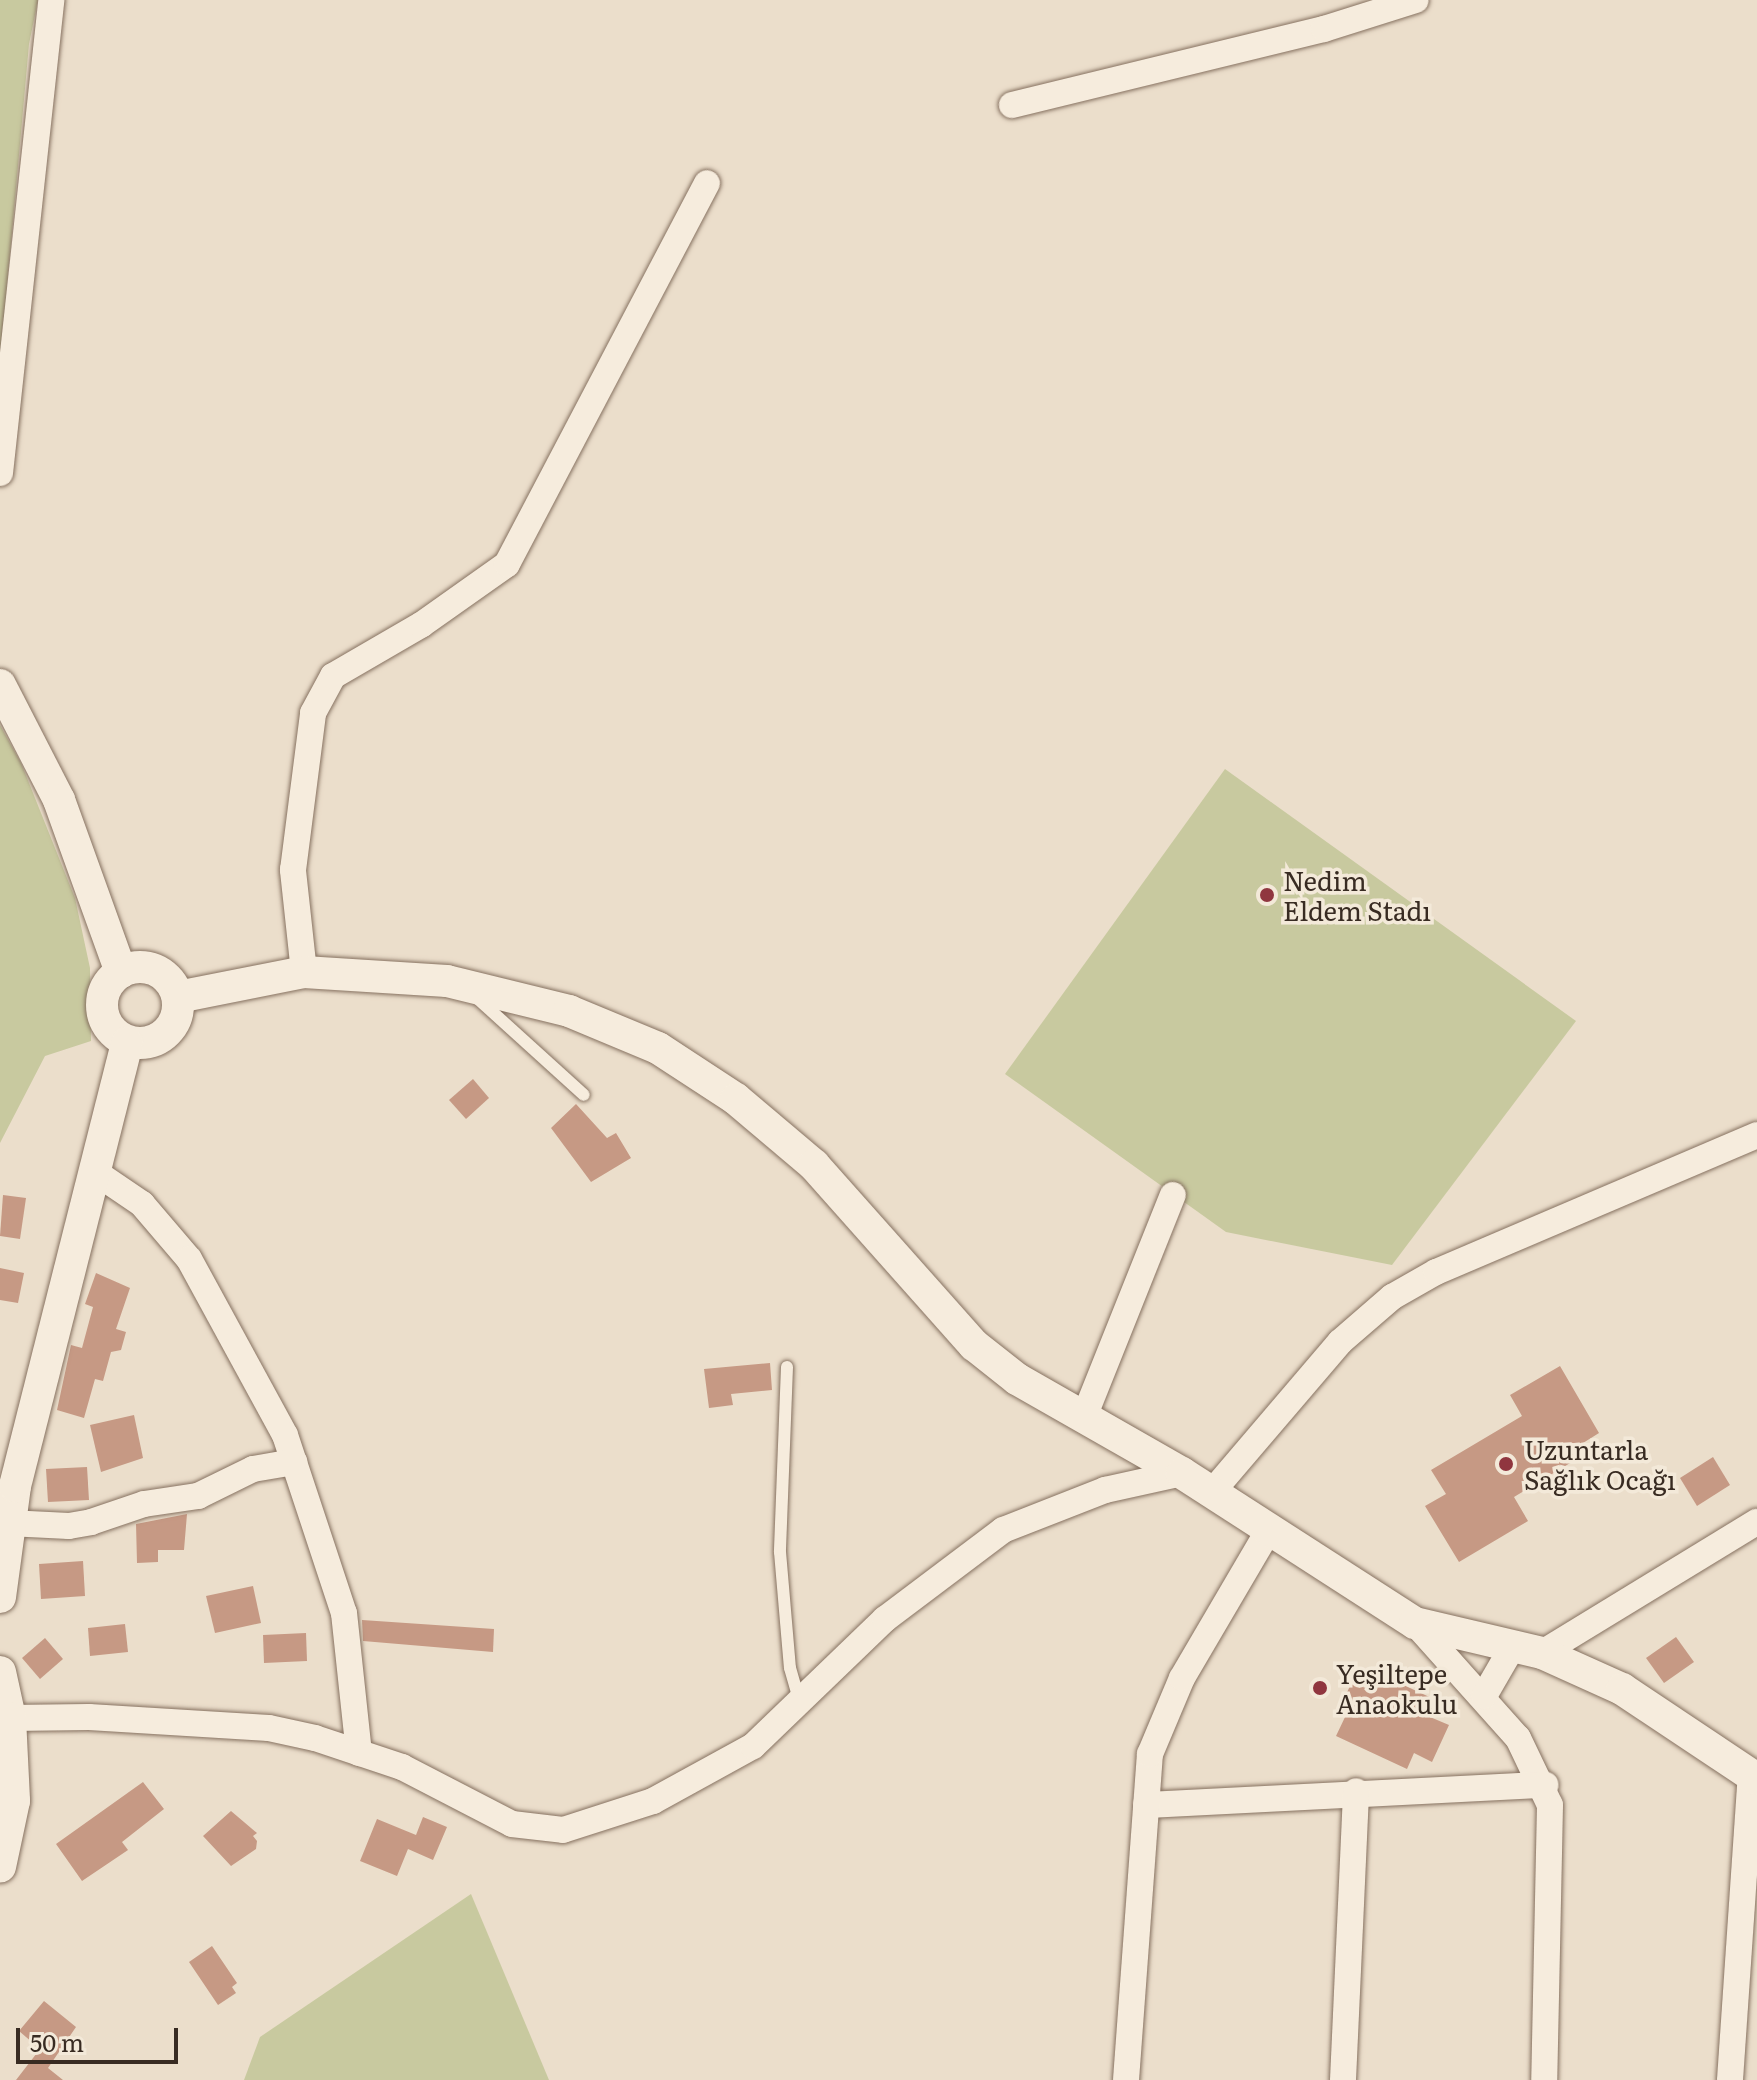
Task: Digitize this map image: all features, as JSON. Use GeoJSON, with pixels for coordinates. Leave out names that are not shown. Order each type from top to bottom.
{"type":"FeatureCollection","features":[{"type":"Feature","properties":{"kind":"street"},"geometry":{"type":"LineString","coordinates":[[0,473],[51,0]]}},
{"type":"Feature","properties":{"kind":"street"},"geometry":{"type":"LineString","coordinates":[[1012,105],[1324,29],[1416,0]]}},
{"type":"Feature","properties":{"kind":"street"},"geometry":{"type":"LineString","coordinates":[[304,972],[293,870],[313,713],[333,676],[421,625],[507,564],[707,183]]}},
{"type":"Feature","properties":{"kind":"street"},"geometry":{"type":"LineString","coordinates":[[0,685],[59,800],[121,972]]}},
{"type":"Feature","properties":{"kind":"street"},"geometry":{"type":"LineString","coordinates":[[155,970],[166,976],[178,997],[174,1023],[166,1034],[142,1044],[127,1043],[108,1028],[102,1004],[104,991],[121,972],[155,970]]}},
{"type":"Feature","properties":{"kind":"street"},"geometry":{"type":"LineString","coordinates":[[178,997],[304,972],[460,983],[569,1011],[697,1071],[814,1165],[982,1352],[1084,1417],[1182,1473],[1415,1623],[1484,1696],[1518,1738],[1545,1785],[1553,1837],[1544,2080]]}},
{"type":"Feature","properties":{"kind":"street"},"geometry":{"type":"LineString","coordinates":[[0,1597],[5,1527],[127,1043]]}},
{"type":"Feature","properties":{"kind":"street"},"geometry":{"type":"LineString","coordinates":[[1212,1492],[1340,1342],[1392,1297],[1436,1272],[1757,1135]]}},
{"type":"Feature","properties":{"kind":"street"},"geometry":{"type":"LineString","coordinates":[[95,1172],[142,1204],[189,1259],[294,1462],[344,1613],[359,1753]]}},
{"type":"Feature","properties":{"kind":"street"},"geometry":{"type":"LineString","coordinates":[[1084,1417],[1173,1195]]}},
{"type":"Feature","properties":{"kind":"street"},"geometry":{"type":"LineString","coordinates":[[5,1527],[69,1526],[91,1522],[144,1504],[173,1503],[253,1469],[294,1462]]}},
{"type":"Feature","properties":{"kind":"street"},"geometry":{"type":"LineString","coordinates":[[10,1718],[218,1722],[315,1738],[435,1781],[512,1824],[563,1830],[653,1801],[753,1746],[907,1600],[1003,1530],[1105,1490],[1182,1473]]}},
{"type":"Feature","properties":{"kind":"street"},"geometry":{"type":"LineString","coordinates":[[1484,1696],[1527,1650],[1757,1522]]}},
{"type":"Feature","properties":{"kind":"street"},"geometry":{"type":"LineString","coordinates":[[1126,2080],[1150,1754],[1169,1705],[1269,1530]]}},
{"type":"Feature","properties":{"kind":"street"},"geometry":{"type":"LineString","coordinates":[[1415,1623],[1527,1650],[1622,1689],[1754,1777],[1730,2080]]}},
{"type":"Feature","properties":{"kind":"street"},"geometry":{"type":"LineString","coordinates":[[0,1674],[10,1718],[13,1818],[0,1867]]}},
{"type":"Feature","properties":{"kind":"street"},"geometry":{"type":"LineString","coordinates":[[1146,1805],[1356,1791],[1545,1785]]}},
{"type":"Feature","properties":{"kind":"street"},"geometry":{"type":"LineString","coordinates":[[1343,2080],[1356,1791]]}},
{"type":"Feature","properties":{"kind":"lane"},"geometry":{"type":"LineString","coordinates":[[460,983],[584,1095]]}},
{"type":"Feature","properties":{"kind":"lane"},"geometry":{"type":"LineString","coordinates":[[787,1367],[780,1552],[790,1668],[800,1702]]}},
{"type":"Feature","properties":{"kind":"green space"},"geometry":{"type":"Polygon","coordinates":[[[0,0],[38,0],[29,44],[0,365],[0,0]]]}},
{"type":"Feature","properties":{"kind":"green space"},"geometry":{"type":"Polygon","coordinates":[[[0,725],[21,763],[75,898],[90,968],[91,1041],[45,1056],[0,1143],[0,725]]]}},
{"type":"Feature","properties":{"kind":"green space","name":"Nedim Eldem Stadı"},"geometry":{"type":"Polygon","coordinates":[[[1225,769],[1576,1021],[1392,1265],[1226,1232],[1005,1074],[1225,769]]]}},
{"type":"Feature","properties":{"kind":"green space"},"geometry":{"type":"Polygon","coordinates":[[[471,1894],[549,2080],[244,2080],[260,2037],[471,1894]]]}},
{"type":"Feature","properties":{"kind":"building"},"geometry":{"type":"Polygon","coordinates":[[[473,1079],[489,1098],[466,1119],[449,1100],[473,1079]]]}},
{"type":"Feature","properties":{"kind":"building"},"geometry":{"type":"Polygon","coordinates":[[[576,1104],[607,1138],[616,1133],[631,1158],[591,1182],[551,1128],[576,1104]]]}},
{"type":"Feature","properties":{"kind":"building"},"geometry":{"type":"Polygon","coordinates":[[[3,1195],[26,1198],[20,1239],[0,1236],[3,1195]]]}},
{"type":"Feature","properties":{"kind":"building"},"geometry":{"type":"Polygon","coordinates":[[[0,1268],[24,1273],[18,1303],[0,1300],[0,1268]]]}},
{"type":"Feature","properties":{"kind":"building"},"geometry":{"type":"Polygon","coordinates":[[[96,1273],[130,1288],[116,1329],[126,1332],[121,1350],[111,1352],[103,1381],[95,1379],[84,1418],[57,1410],[71,1345],[82,1348],[93,1307],[85,1304],[96,1273]]]}},
{"type":"Feature","properties":{"kind":"building"},"geometry":{"type":"Polygon","coordinates":[[[770,1363],[772,1390],[731,1394],[733,1405],[709,1408],[704,1369],[770,1363]]]}},
{"type":"Feature","properties":{"kind":"building","name":"Uzuntarla Sağlık Ocağı"},"geometry":{"type":"Polygon","coordinates":[[[1560,1366],[1599,1433],[1575,1448],[1580,1457],[1514,1497],[1528,1521],[1459,1562],[1425,1506],[1446,1494],[1431,1470],[1522,1416],[1510,1395],[1560,1366]]]}},
{"type":"Feature","properties":{"kind":"building"},"geometry":{"type":"Polygon","coordinates":[[[134,1415],[143,1458],[101,1472],[90,1425],[134,1415]]]}},
{"type":"Feature","properties":{"kind":"building"},"geometry":{"type":"Polygon","coordinates":[[[1713,1457],[1730,1485],[1697,1506],[1680,1478],[1713,1457]]]}},
{"type":"Feature","properties":{"kind":"building"},"geometry":{"type":"Polygon","coordinates":[[[87,1467],[89,1500],[48,1502],[46,1469],[87,1467]]]}},
{"type":"Feature","properties":{"kind":"building"},"geometry":{"type":"Polygon","coordinates":[[[187,1514],[184,1550],[158,1550],[158,1562],[137,1563],[136,1524],[187,1514]]]}},
{"type":"Feature","properties":{"kind":"building"},"geometry":{"type":"Polygon","coordinates":[[[83,1561],[85,1596],[41,1599],[39,1564],[83,1561]]]}},
{"type":"Feature","properties":{"kind":"building"},"geometry":{"type":"Polygon","coordinates":[[[253,1586],[261,1623],[215,1633],[206,1596],[253,1586]]]}},
{"type":"Feature","properties":{"kind":"building"},"geometry":{"type":"Polygon","coordinates":[[[362,1620],[494,1629],[493,1652],[363,1641],[362,1620]]]}},
{"type":"Feature","properties":{"kind":"building"},"geometry":{"type":"Polygon","coordinates":[[[125,1624],[128,1652],[90,1656],[88,1628],[125,1624]]]}},
{"type":"Feature","properties":{"kind":"building"},"geometry":{"type":"Polygon","coordinates":[[[306,1633],[307,1661],[264,1663],[263,1635],[306,1633]]]}},
{"type":"Feature","properties":{"kind":"building"},"geometry":{"type":"Polygon","coordinates":[[[1676,1637],[1694,1662],[1664,1683],[1646,1658],[1676,1637]]]}},
{"type":"Feature","properties":{"kind":"building"},"geometry":{"type":"Polygon","coordinates":[[[45,1638],[63,1659],[40,1679],[22,1658],[45,1638]]]}},
{"type":"Feature","properties":{"kind":"building"},"geometry":{"type":"Polygon","coordinates":[[[1369,1669],[1438,1701],[1430,1717],[1449,1725],[1432,1762],[1414,1753],[1407,1769],[1336,1736],[1346,1715],[1338,1711],[1351,1684],[1360,1688],[1369,1669]]]}},
{"type":"Feature","properties":{"kind":"building"},"geometry":{"type":"Polygon","coordinates":[[[143,1782],[164,1809],[122,1842],[128,1850],[82,1881],[56,1844],[143,1782]]]}},
{"type":"Feature","properties":{"kind":"building"},"geometry":{"type":"Polygon","coordinates":[[[231,1811],[257,1833],[253,1836],[257,1841],[256,1849],[231,1866],[203,1836],[231,1811]]]}},
{"type":"Feature","properties":{"kind":"building"},"geometry":{"type":"Polygon","coordinates":[[[423,1817],[447,1827],[433,1860],[408,1849],[397,1876],[360,1861],[377,1819],[416,1835],[423,1817]]]}},
{"type":"Feature","properties":{"kind":"building"},"geometry":{"type":"Polygon","coordinates":[[[212,1946],[237,1983],[232,1987],[236,1993],[218,2005],[189,1962],[212,1946]]]}},
{"type":"Feature","properties":{"kind":"building"},"geometry":{"type":"Polygon","coordinates":[[[44,2001],[76,2027],[48,2068],[63,2080],[16,2080],[40,2049],[19,2031],[44,2001]]]}},
{"type":"Feature","properties":{"kind":"place","name":"Nedim Eldem Stadı"},"geometry":{"type":"Point","coordinates":[1267,895]}},
{"type":"Feature","properties":{"kind":"place","name":"Uzuntarla Sağlık Ocağı"},"geometry":{"type":"Point","coordinates":[1506,1464]}},
{"type":"Feature","properties":{"kind":"place","name":"Yeşiltepe Anaokulu"},"geometry":{"type":"Point","coordinates":[1320,1688]}}]}
